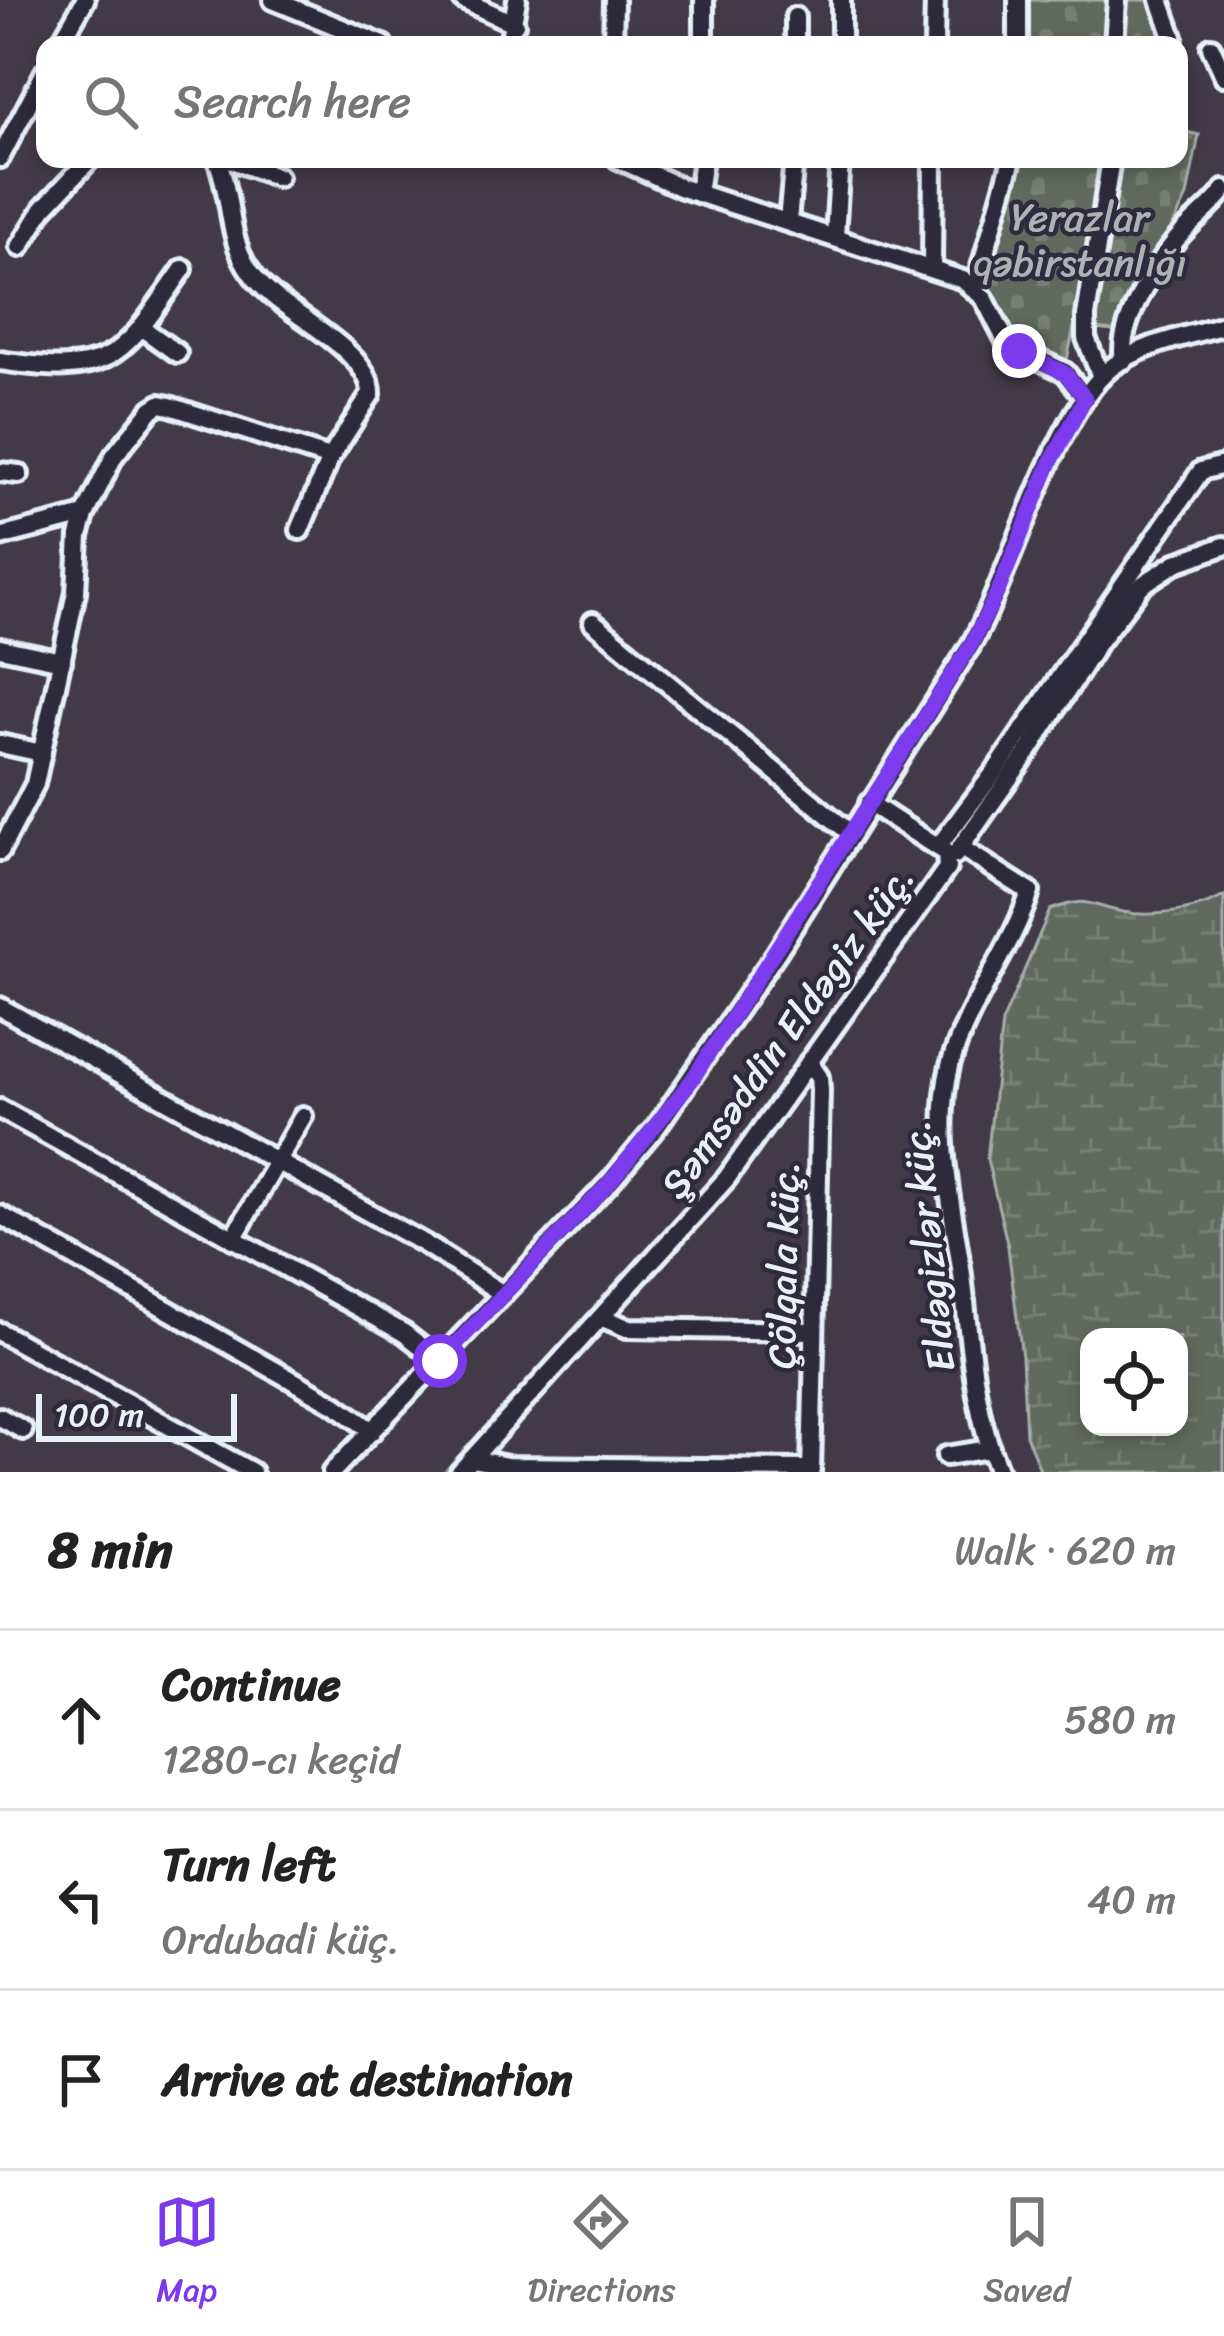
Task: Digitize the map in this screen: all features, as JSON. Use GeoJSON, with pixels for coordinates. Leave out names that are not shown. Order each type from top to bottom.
{"type":"FeatureCollection","features":[{"type":"Feature","properties":{"kind":"street"},"geometry":{"type":"LineString","coordinates":[[64,36],[85,0]]}},
{"type":"Feature","properties":{"kind":"street"},"geometry":{"type":"LineString","coordinates":[[275,0],[361,36]]}},
{"type":"Feature","properties":{"kind":"street"},"geometry":{"type":"LineString","coordinates":[[463,0],[515,24]]}},
{"type":"Feature","properties":{"kind":"street"},"geometry":{"type":"LineString","coordinates":[[512,36],[518,0]]}},
{"type":"Feature","properties":{"kind":"street"},"geometry":{"type":"LineString","coordinates":[[614,0],[614,36]]}},
{"type":"Feature","properties":{"kind":"street"},"geometry":{"type":"LineString","coordinates":[[704,0],[704,36]]}},
{"type":"Feature","properties":{"kind":"street"},"geometry":{"type":"LineString","coordinates":[[841,0],[841,36]]}},
{"type":"Feature","properties":{"kind":"street"},"geometry":{"type":"LineString","coordinates":[[934,36],[935,0]]}},
{"type":"Feature","properties":{"kind":"street"},"geometry":{"type":"LineString","coordinates":[[1018,0],[1018,36]]}},
{"type":"Feature","properties":{"kind":"street"},"geometry":{"type":"LineString","coordinates":[[1115,36],[1118,0]]}},
{"type":"Feature","properties":{"kind":"street"},"geometry":{"type":"LineString","coordinates":[[1160,0],[1173,36]]}},
{"type":"Feature","properties":{"kind":"street"},"geometry":{"type":"LineString","coordinates":[[795,17],[795,36]]}},
{"type":"Feature","properties":{"kind":"street"},"geometry":{"type":"LineString","coordinates":[[1211,46],[1224,76]]}},
{"type":"Feature","properties":{"kind":"street"},"geometry":{"type":"LineString","coordinates":[[0,158],[36,89]]}},
{"type":"Feature","properties":{"kind":"street"},"geometry":{"type":"LineString","coordinates":[[20,248],[44,209],[82,168]]}},
{"type":"Feature","properties":{"kind":"street"},"geometry":{"type":"LineString","coordinates":[[221,168],[230,231],[246,267],[270,294],[356,359],[372,382],[371,394],[330,458],[300,530]]}},
{"type":"Feature","properties":{"kind":"street"},"geometry":{"type":"LineString","coordinates":[[254,168],[278,177]]}},
{"type":"Feature","properties":{"kind":"street"},"geometry":{"type":"LineString","coordinates":[[639,168],[698,193],[932,268],[974,288],[1008,345],[1054,365],[1085,398]]}},
{"type":"Feature","properties":{"kind":"street"},"geometry":{"type":"LineString","coordinates":[[698,193],[702,168]]}},
{"type":"Feature","properties":{"kind":"street"},"geometry":{"type":"LineString","coordinates":[[788,221],[793,168]]}},
{"type":"Feature","properties":{"kind":"street"},"geometry":{"type":"LineString","coordinates":[[835,236],[839,168]]}},
{"type":"Feature","properties":{"kind":"street"},"geometry":{"type":"LineString","coordinates":[[932,168],[932,268]]}},
{"type":"Feature","properties":{"kind":"street"},"geometry":{"type":"LineString","coordinates":[[974,288],[1009,168]]}},
{"type":"Feature","properties":{"kind":"street"},"geometry":{"type":"LineString","coordinates":[[1101,377],[1086,338],[1086,316],[1111,168]]}},
{"type":"Feature","properties":{"kind":"street"},"geometry":{"type":"LineString","coordinates":[[1124,359],[1131,316],[1150,280],[1183,232],[1224,190]]}},
{"type":"Feature","properties":{"kind":"street"},"geometry":{"type":"LineString","coordinates":[[0,361],[44,368],[97,362],[125,348],[184,269]]}},
{"type":"Feature","properties":{"kind":"street"},"geometry":{"type":"LineString","coordinates":[[332,1472],[610,1182],[658,1125],[777,952],[984,622],[1050,464],[1101,377],[1124,359],[1224,325]]}},
{"type":"Feature","properties":{"kind":"street"},"geometry":{"type":"LineString","coordinates":[[142,328],[177,353]]}},
{"type":"Feature","properties":{"kind":"street"},"geometry":{"type":"LineString","coordinates":[[1,844],[35,784],[62,662],[86,515],[114,456],[152,409],[160,404],[330,458]]}},
{"type":"Feature","properties":{"kind":"street"},"geometry":{"type":"LineString","coordinates":[[950,851],[996,770],[1201,472],[1224,465]]}},
{"type":"Feature","properties":{"kind":"street"},"geometry":{"type":"LineString","coordinates":[[0,537],[86,515]]}},
{"type":"Feature","properties":{"kind":"street"},"geometry":{"type":"LineString","coordinates":[[950,851],[1142,585],[1176,562],[1224,546]]}},
{"type":"Feature","properties":{"kind":"street"},"geometry":{"type":"LineString","coordinates":[[593,622],[850,833]]}},
{"type":"Feature","properties":{"kind":"street"},"geometry":{"type":"LineString","coordinates":[[0,648],[62,662]]}},
{"type":"Feature","properties":{"kind":"street"},"geometry":{"type":"LineString","coordinates":[[0,744],[42,753]]}},
{"type":"Feature","properties":{"kind":"street","name":"Şəmsəddin Eldəgiz küç."},"geometry":{"type":"LineString","coordinates":[[466,1466],[727,1178],[940,878],[950,851],[869,802]]}},
{"type":"Feature","properties":{"kind":"street","name":"Eldəgizlər küç."},"geometry":{"type":"LineString","coordinates":[[950,851],[1030,892],[966,1022],[944,1102],[948,1181],[980,1412],[999,1472]]}},
{"type":"Feature","properties":{"kind":"street"},"geometry":{"type":"LineString","coordinates":[[0,1007],[422,1243],[503,1294]]}},
{"type":"Feature","properties":{"kind":"street","name":"Çölqala küç."},"geometry":{"type":"LineString","coordinates":[[808,1062],[819,1077],[820,1090],[812,1471]]}},
{"type":"Feature","properties":{"kind":"street"},"geometry":{"type":"LineString","coordinates":[[0,1109],[404,1333],[440,1361]]}},
{"type":"Feature","properties":{"kind":"street"},"geometry":{"type":"LineString","coordinates":[[233,1239],[303,1116]]}},
{"type":"Feature","properties":{"kind":"street"},"geometry":{"type":"LineString","coordinates":[[0,1216],[336,1406],[372,1431]]}},
{"type":"Feature","properties":{"kind":"street"},"geometry":{"type":"LineString","coordinates":[[603,1318],[628,1328],[814,1330]]}},
{"type":"Feature","properties":{"kind":"street"},"geometry":{"type":"LineString","coordinates":[[0,1332],[252,1472]]}},
{"type":"Feature","properties":{"kind":"street"},"geometry":{"type":"LineString","coordinates":[[0,1417],[23,1430]]}},
{"type":"Feature","properties":{"kind":"street"},"geometry":{"type":"LineString","coordinates":[[946,1456],[989,1449]]}},
{"type":"Feature","properties":{"kind":"street"},"geometry":{"type":"LineString","coordinates":[[466,1466],[812,1471]]}},
{"type":"Feature","properties":{"kind":"green space"},"geometry":{"type":"Polygon","coordinates":[[[1026,0],[1155,0],[1164,36],[1025,36],[1026,0]]]}},
{"type":"Feature","properties":{"kind":"green space","name":"Yerazlar qəbirstanlığı"},"geometry":{"type":"Polygon","coordinates":[[[1188,132],[1199,135],[1187,196],[1122,332],[1074,327],[1067,360],[1007,335],[988,284],[1018,168],[1188,168],[1188,132]]]}},
{"type":"Feature","properties":{"kind":"green space"},"geometry":{"type":"Polygon","coordinates":[[[1224,896],[1224,1472],[1041,1472],[1026,1435],[1008,1247],[987,1159],[1002,1023],[1050,910],[1081,902],[1135,914],[1189,909],[1224,896]]]}},
{"type":"Feature","properties":{"kind":"waterway"},"geometry":{"type":"LineString","coordinates":[[950,845],[964,826]]}},
{"type":"Feature","properties":{"kind":"waterway"},"geometry":{"type":"LineString","coordinates":[[843,1001],[939,861]]}},
{"type":"Feature","properties":{"kind":"waterway"},"geometry":{"type":"LineString","coordinates":[[445,1472],[633,1270]]}},
{"type":"Feature","properties":{"kind":"route"},"geometry":{"type":"LineString","coordinates":[[440,1361],[610,1182],[692,1080],[971,645],[1050,464],[1085,398],[1054,365],[1019,351]]}}]}
